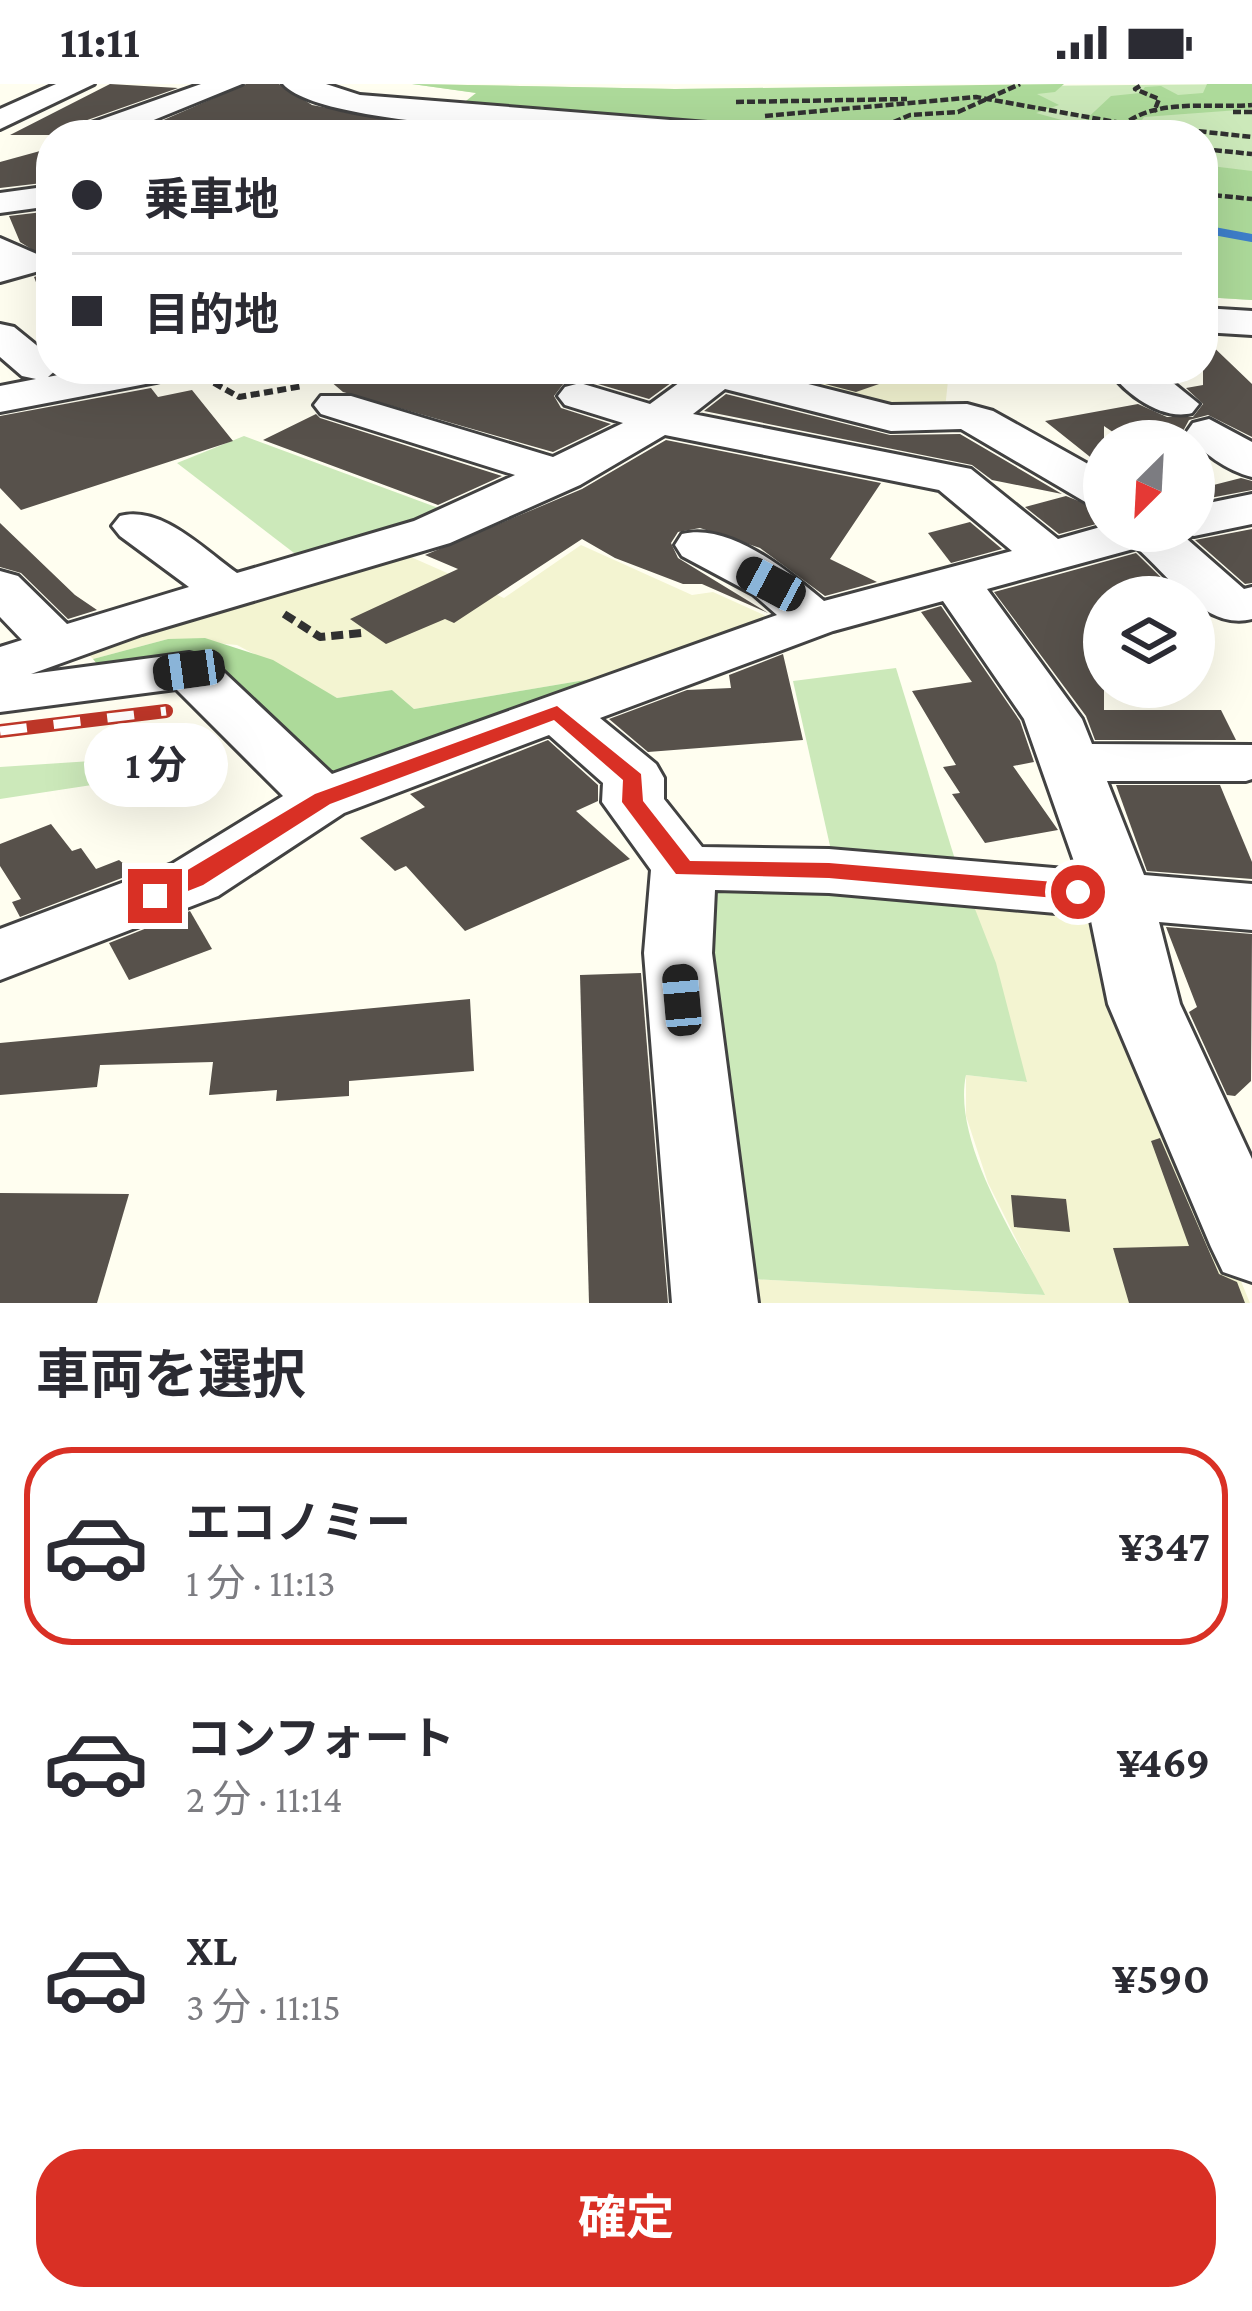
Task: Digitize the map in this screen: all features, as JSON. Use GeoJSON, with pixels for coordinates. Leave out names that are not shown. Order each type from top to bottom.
{"type":"FeatureCollection","features":[{"type":"Feature","properties":{"kind":"street"},"geometry":{"type":"LineString","coordinates":[[0,121],[80,84]]}},
{"type":"Feature","properties":{"kind":"street"},"geometry":{"type":"LineString","coordinates":[[129,120],[228,84]]}},
{"type":"Feature","properties":{"kind":"street"},"geometry":{"type":"LineString","coordinates":[[302,86],[342,84]]}},
{"type":"Feature","properties":{"kind":"street"},"geometry":{"type":"LineString","coordinates":[[302,86],[379,107],[497,120]]}},
{"type":"Feature","properties":{"kind":"street"},"geometry":{"type":"LineString","coordinates":[[0,249],[26,263],[0,271]]}},
{"type":"Feature","properties":{"kind":"street"},"geometry":{"type":"LineString","coordinates":[[1218,321],[1252,323]]}},
{"type":"Feature","properties":{"kind":"street"},"geometry":{"type":"LineString","coordinates":[[0,336],[24,381]]}},
{"type":"Feature","properties":{"kind":"street"},"geometry":{"type":"LineString","coordinates":[[0,666],[432,532],[562,475],[658,420],[704,384]]}},
{"type":"Feature","properties":{"kind":"street"},"geometry":{"type":"LineString","coordinates":[[752,384],[891,418],[953,391],[976,421],[1083,481]]}},
{"type":"Feature","properties":{"kind":"street"},"geometry":{"type":"LineString","coordinates":[[1148,384],[1252,463]]}},
{"type":"Feature","properties":{"kind":"street"},"geometry":{"type":"LineString","coordinates":[[323,395],[562,475]]}},
{"type":"Feature","properties":{"kind":"street"},"geometry":{"type":"LineString","coordinates":[[580,396],[658,420],[954,478],[1046,554]]}},
{"type":"Feature","properties":{"kind":"street"},"geometry":{"type":"LineString","coordinates":[[1215,517],[1252,509]]}},
{"type":"Feature","properties":{"kind":"street"},"geometry":{"type":"LineString","coordinates":[[136,526],[242,590]]}},
{"type":"Feature","properties":{"kind":"street"},"geometry":{"type":"LineString","coordinates":[[700,545],[771,584],[814,620]]}},
{"type":"Feature","properties":{"kind":"street"},"geometry":{"type":"LineString","coordinates":[[0,955],[195,880],[322,799],[814,620],[1083,545]]}},
{"type":"Feature","properties":{"kind":"street"},"geometry":{"type":"LineString","coordinates":[[1170,552],[1234,608],[1252,603]]}},
{"type":"Feature","properties":{"kind":"street"},"geometry":{"type":"LineString","coordinates":[[953,579],[1041,696],[1120,896],[1144,1004],[1252,1247]]}},
{"type":"Feature","properties":{"kind":"street"},"geometry":{"type":"LineString","coordinates":[[0,587],[57,645]]}},
{"type":"Feature","properties":{"kind":"street"},"geometry":{"type":"LineString","coordinates":[[0,694],[189,670],[322,799]]}},
{"type":"Feature","properties":{"kind":"street"},"geometry":{"type":"LineString","coordinates":[[557,712],[634,778],[633,802],[684,868],[678,953],[715,1303]]}},
{"type":"Feature","properties":{"kind":"street"},"geometry":{"type":"LineString","coordinates":[[1069,763],[1246,762]]}},
{"type":"Feature","properties":{"kind":"street"},"geometry":{"type":"LineString","coordinates":[[684,868],[829,871],[1252,907]]}},
{"type":"Feature","properties":{"kind":"path"},"geometry":{"type":"LineString","coordinates":[[904,120],[958,112],[1021,84]]}},
{"type":"Feature","properties":{"kind":"path"},"geometry":{"type":"LineString","coordinates":[[1140,86],[1135,89],[1159,99],[1154,112]]}},
{"type":"Feature","properties":{"kind":"path"},"geometry":{"type":"LineString","coordinates":[[719,103],[820,97],[919,100]]}},
{"type":"Feature","properties":{"kind":"path"},"geometry":{"type":"LineString","coordinates":[[988,98],[1105,120]]}},
{"type":"Feature","properties":{"kind":"path"},"geometry":{"type":"LineString","coordinates":[[1130,120],[1178,109],[1252,109]]}},
{"type":"Feature","properties":{"kind":"path"},"geometry":{"type":"LineString","coordinates":[[1218,135],[1252,137]]}},
{"type":"Feature","properties":{"kind":"path"},"geometry":{"type":"LineString","coordinates":[[1218,150],[1252,154]]}},
{"type":"Feature","properties":{"kind":"path"},"geometry":{"type":"LineString","coordinates":[[1218,196],[1252,199]]}},
{"type":"Feature","properties":{"kind":"path"},"geometry":{"type":"LineString","coordinates":[[216,384],[239,397],[323,395]]}},
{"type":"Feature","properties":{"kind":"path"},"geometry":{"type":"LineString","coordinates":[[242,590],[311,636],[334,643],[362,633]]}},
{"type":"Feature","properties":{"kind":"green space"},"geometry":{"type":"Polygon","coordinates":[[[412,84],[675,89],[1252,84],[1252,300],[1218,298],[1218,120],[671,120],[412,84]]]}},
{"type":"Feature","properties":{"kind":"green space"},"geometry":{"type":"Polygon","coordinates":[[[412,84],[675,89],[1064,84],[1055,92],[1037,94],[1059,105],[1036,113],[1062,120],[600,120],[457,108],[476,93],[412,84]]]}},
{"type":"Feature","properties":{"kind":"green space"},"geometry":{"type":"Polygon","coordinates":[[[1207,84],[1252,84],[1252,109],[1085,120],[1111,96],[1140,93],[1145,87],[1161,86],[1178,95],[1203,93],[1207,84]]]}},
{"type":"Feature","properties":{"kind":"green space"},"geometry":{"type":"Polygon","coordinates":[[[1218,167],[1252,171],[1252,300],[1218,298],[1218,167]]]}},
{"type":"Feature","properties":{"kind":"green space"},"geometry":{"type":"Polygon","coordinates":[[[800,384],[948,384],[945,409],[928,414],[800,384]]]}},
{"type":"Feature","properties":{"kind":"green space"},"geometry":{"type":"Polygon","coordinates":[[[244,436],[460,516],[311,566],[177,463],[244,436]]]}},
{"type":"Feature","properties":{"kind":"green space"},"geometry":{"type":"Polygon","coordinates":[[[581,545],[692,595],[713,592],[786,625],[734,645],[717,635],[597,678],[414,709],[392,690],[337,698],[237,645],[168,639],[93,659],[80,645],[395,550],[504,598],[581,545]]]}},
{"type":"Feature","properties":{"kind":"green space"},"geometry":{"type":"Polygon","coordinates":[[[717,635],[731,637],[338,784],[217,668],[105,674],[93,659],[168,639],[205,638],[273,660],[337,698],[392,690],[414,709],[597,678],[717,635]]]}},
{"type":"Feature","properties":{"kind":"green space"},"geometry":{"type":"Polygon","coordinates":[[[896,668],[957,866],[835,868],[793,681],[896,668]]]}},
{"type":"Feature","properties":{"kind":"green space"},"geometry":{"type":"Polygon","coordinates":[[[198,754],[105,783],[0,799],[0,767],[198,754]]]}},
{"type":"Feature","properties":{"kind":"green space"},"geometry":{"type":"Polygon","coordinates":[[[690,882],[968,891],[996,963],[1027,1082],[966,1075],[968,1129],[989,1188],[1045,1295],[733,1278],[690,882]]]}},
{"type":"Feature","properties":{"kind":"green space"},"geometry":{"type":"Polygon","coordinates":[[[968,891],[1106,908],[1197,1175],[1250,1303],[737,1303],[733,1278],[1044,1295],[988,1183],[966,1116],[966,1075],[1026,1082],[968,891]]]}},
{"type":"Feature","properties":{"kind":"building"},"geometry":{"type":"Polygon","coordinates":[[[110,84],[178,88],[87,120],[39,120],[110,84]]]}},
{"type":"Feature","properties":{"kind":"building"},"geometry":{"type":"Polygon","coordinates":[[[246,84],[279,84],[312,105],[393,120],[163,120],[246,84]]]}},
{"type":"Feature","properties":{"kind":"building"},"geometry":{"type":"Polygon","coordinates":[[[36,122],[36,135],[10,135],[36,122]]]}},
{"type":"Feature","properties":{"kind":"building"},"geometry":{"type":"Polygon","coordinates":[[[36,152],[36,184],[0,188],[0,162],[36,152]]]}},
{"type":"Feature","properties":{"kind":"building"},"geometry":{"type":"Polygon","coordinates":[[[36,213],[36,252],[20,242],[9,216],[36,213]]]}},
{"type":"Feature","properties":{"kind":"building"},"geometry":{"type":"Polygon","coordinates":[[[1218,351],[1252,384],[1252,437],[1208,415],[1189,420],[1083,420],[1083,451],[1045,421],[1138,404],[1167,417],[1193,417],[1203,404],[1186,388],[1218,384],[1218,351]]]}},
{"type":"Feature","properties":{"kind":"building"},"geometry":{"type":"Polygon","coordinates":[[[334,384],[563,384],[554,396],[561,408],[611,424],[553,452],[343,392],[334,384]]]}},
{"type":"Feature","properties":{"kind":"building"},"geometry":{"type":"Polygon","coordinates":[[[598,384],[670,384],[649,399],[598,384]]]}},
{"type":"Feature","properties":{"kind":"building"},"geometry":{"type":"Polygon","coordinates":[[[825,384],[879,384],[856,392],[825,384]]]}},
{"type":"Feature","properties":{"kind":"building"},"geometry":{"type":"Polygon","coordinates":[[[151,388],[158,397],[192,390],[233,441],[21,510],[0,488],[0,416],[151,388]]]}},
{"type":"Feature","properties":{"kind":"building"},"geometry":{"type":"Polygon","coordinates":[[[726,394],[890,435],[960,434],[1062,494],[992,480],[972,465],[704,411],[726,394]]]}},
{"type":"Feature","properties":{"kind":"building"},"geometry":{"type":"Polygon","coordinates":[[[316,414],[502,476],[438,505],[263,440],[316,414]]]}},
{"type":"Feature","properties":{"kind":"building"},"geometry":{"type":"Polygon","coordinates":[[[666,440],[881,483],[830,559],[877,582],[825,596],[760,548],[700,528],[678,532],[671,543],[678,558],[768,613],[702,584],[683,584],[615,558],[582,539],[454,623],[445,619],[386,644],[350,619],[458,569],[425,555],[582,489],[666,440]]]}},
{"type":"Feature","properties":{"kind":"building"},"geometry":{"type":"Polygon","coordinates":[[[1241,478],[1252,481],[1252,490],[1215,497],[1215,485],[1241,478]]]}},
{"type":"Feature","properties":{"kind":"building"},"geometry":{"type":"Polygon","coordinates":[[[1066,496],[1083,503],[1083,528],[1059,534],[1025,507],[1066,496]]]}},
{"type":"Feature","properties":{"kind":"building"},"geometry":{"type":"Polygon","coordinates":[[[970,522],[1002,549],[951,563],[928,533],[970,522]]]}},
{"type":"Feature","properties":{"kind":"building"},"geometry":{"type":"Polygon","coordinates":[[[0,523],[97,610],[68,619],[21,573],[0,567],[0,523]]]}},
{"type":"Feature","properties":{"kind":"building"},"geometry":{"type":"Polygon","coordinates":[[[1252,529],[1252,583],[1245,584],[1209,552],[1215,552],[1215,536],[1252,529]]]}},
{"type":"Feature","properties":{"kind":"building"},"geometry":{"type":"Polygon","coordinates":[[[1136,553],[1160,576],[1083,576],[1083,708],[1221,710],[1236,740],[1095,740],[1086,716],[994,592],[1136,553]]]}},
{"type":"Feature","properties":{"kind":"building"},"geometry":{"type":"Polygon","coordinates":[[[941,606],[1020,721],[1034,762],[1013,766],[1058,830],[985,843],[952,794],[960,793],[943,767],[956,765],[912,691],[972,682],[921,612],[941,606]]]}},
{"type":"Feature","properties":{"kind":"building"},"geometry":{"type":"Polygon","coordinates":[[[783,654],[803,740],[648,752],[609,719],[687,690],[731,688],[729,675],[783,654]]]}},
{"type":"Feature","properties":{"kind":"building"},"geometry":{"type":"Polygon","coordinates":[[[548,740],[598,785],[598,801],[576,811],[630,859],[465,931],[406,866],[395,871],[360,838],[425,807],[410,794],[548,740]]]}},
{"type":"Feature","properties":{"kind":"building"},"geometry":{"type":"Polygon","coordinates":[[[1116,785],[1220,785],[1252,862],[1252,879],[1147,871],[1116,785]]]}},
{"type":"Feature","properties":{"kind":"building"},"geometry":{"type":"Polygon","coordinates":[[[51,824],[72,851],[81,848],[96,869],[119,860],[135,873],[20,917],[12,902],[21,899],[0,866],[0,844],[51,824]]]}},
{"type":"Feature","properties":{"kind":"building"},"geometry":{"type":"Polygon","coordinates":[[[190,911],[212,949],[129,980],[109,943],[190,911]]]}},
{"type":"Feature","properties":{"kind":"building"},"geometry":{"type":"Polygon","coordinates":[[[1166,927],[1252,934],[1251,1081],[1235,1096],[1227,1095],[1189,1012],[1197,1007],[1166,927]]]}},
{"type":"Feature","properties":{"kind":"building"},"geometry":{"type":"Polygon","coordinates":[[[641,973],[668,1303],[589,1303],[580,975],[641,973]]]}},
{"type":"Feature","properties":{"kind":"building"},"geometry":{"type":"Polygon","coordinates":[[[470,999],[474,1071],[349,1081],[349,1096],[276,1101],[277,1090],[209,1095],[213,1062],[100,1065],[97,1087],[0,1095],[0,1043],[470,999]]]}},
{"type":"Feature","properties":{"kind":"building"},"geometry":{"type":"Polygon","coordinates":[[[1160,1138],[1219,1274],[1237,1282],[1245,1303],[1129,1303],[1113,1248],[1189,1246],[1151,1141],[1160,1138]]]}},
{"type":"Feature","properties":{"kind":"building"},"geometry":{"type":"Polygon","coordinates":[[[0,1193],[129,1194],[97,1303],[0,1303],[0,1193]]]}},
{"type":"Feature","properties":{"kind":"building"},"geometry":{"type":"Polygon","coordinates":[[[1011,1195],[1066,1199],[1070,1232],[1014,1227],[1011,1195]]]}},
{"type":"Feature","properties":{"kind":"waterway"},"geometry":{"type":"LineString","coordinates":[[361,117],[413,118]]}},
{"type":"Feature","properties":{"kind":"waterway"},"geometry":{"type":"LineString","coordinates":[[1218,232],[1252,238]]}},
{"type":"Feature","properties":{"kind":"railway"},"geometry":{"type":"LineString","coordinates":[[0,731],[166,711]]}},
{"type":"Feature","properties":{"kind":"route"},"geometry":{"type":"LineString","coordinates":[[155,896],[195,880],[322,799],[557,712],[634,778],[633,802],[684,868],[829,871],[1078,892]]}}]}
